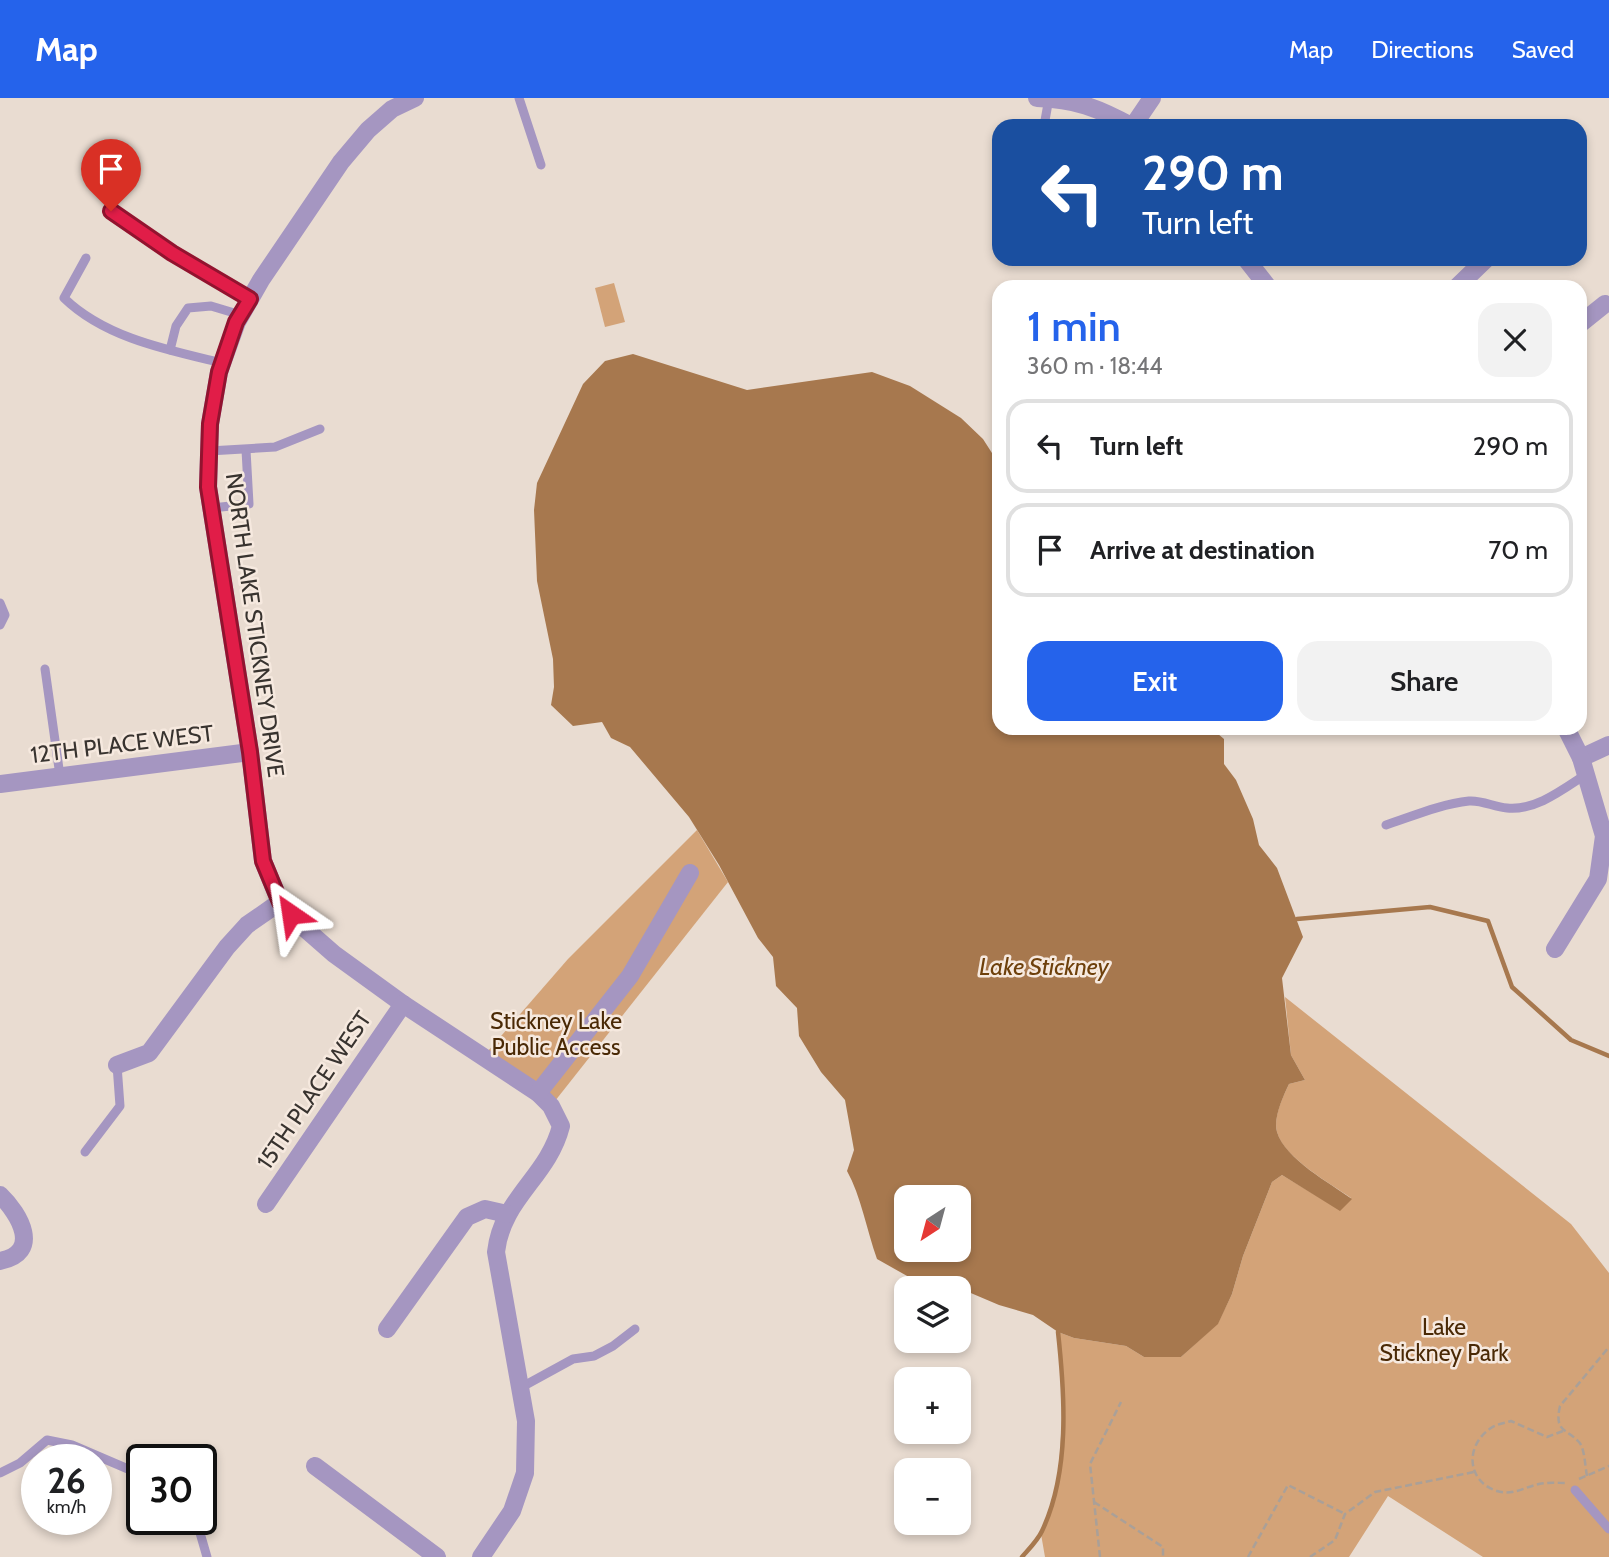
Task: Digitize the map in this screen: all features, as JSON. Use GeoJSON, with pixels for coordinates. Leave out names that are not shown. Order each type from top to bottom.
{"type":"FeatureCollection","features":[{"type":"Feature","properties":{"kind":"street","name":"NORTH LAKE STICKNEY DRIVE"},"geometry":{"type":"LineString","coordinates":[[415,98],[392,110],[376,123],[341,162],[245,307],[222,363],[210,424],[208,487],[250,752],[263,861],[280,902],[334,954],[403,1004],[538,1093],[557,1116],[561,1126],[545,1162],[507,1214]]}},
{"type":"Feature","properties":{"kind":"street"},"geometry":{"type":"LineString","coordinates":[[1037,98],[1077,102],[1100,109],[1119,119]]}},
{"type":"Feature","properties":{"kind":"street"},"geometry":{"type":"LineString","coordinates":[[1137,119],[1152,98]]}},
{"type":"Feature","properties":{"kind":"street"},"geometry":{"type":"LineString","coordinates":[[1252,266],[1262,280]]}},
{"type":"Feature","properties":{"kind":"street"},"geometry":{"type":"LineString","coordinates":[[1464,280],[1479,266]]}},
{"type":"Feature","properties":{"kind":"street"},"geometry":{"type":"LineString","coordinates":[[1587,318],[1605,304]]}},
{"type":"Feature","properties":{"kind":"street"},"geometry":{"type":"LineString","coordinates":[[1555,949],[1598,879],[1605,852],[1604,836],[1583,766],[1569,735]]}},
{"type":"Feature","properties":{"kind":"street"},"geometry":{"type":"LineString","coordinates":[[1583,766],[1609,745]]}},
{"type":"Feature","properties":{"kind":"street","name":"12TH PLACE WEST"},"geometry":{"type":"LineString","coordinates":[[0,784],[250,752]]}},
{"type":"Feature","properties":{"kind":"street"},"geometry":{"type":"LineString","coordinates":[[538,1093],[630,976],[690,873]]}},
{"type":"Feature","properties":{"kind":"street"},"geometry":{"type":"LineString","coordinates":[[117,1065],[149,1053],[227,947],[247,925],[280,902]]}},
{"type":"Feature","properties":{"kind":"street","name":"15TH PLACE WEST"},"geometry":{"type":"LineString","coordinates":[[266,1204],[403,1004]]}},
{"type":"Feature","properties":{"kind":"street"},"geometry":{"type":"LineString","coordinates":[[0,1195],[15,1212],[23,1228],[24,1240],[21,1249],[9,1260],[0,1261]]}},
{"type":"Feature","properties":{"kind":"street"},"geometry":{"type":"LineString","coordinates":[[387,1329],[467,1217],[485,1209],[507,1214],[498,1233],[496,1252],[526,1421],[525,1473],[512,1511],[481,1557]]}},
{"type":"Feature","properties":{"kind":"street"},"geometry":{"type":"LineString","coordinates":[[315,1466],[437,1557]]}},
{"type":"Feature","properties":{"kind":"lane"},"geometry":{"type":"LineString","coordinates":[[519,98],[541,165]]}},
{"type":"Feature","properties":{"kind":"lane"},"geometry":{"type":"LineString","coordinates":[[1045,119],[1049,98]]}},
{"type":"Feature","properties":{"kind":"lane"},"geometry":{"type":"LineString","coordinates":[[111,211],[245,307]]}},
{"type":"Feature","properties":{"kind":"lane"},"geometry":{"type":"LineString","coordinates":[[86,258],[65,298],[82,315],[170,350],[222,363]]}},
{"type":"Feature","properties":{"kind":"lane"},"geometry":{"type":"LineString","coordinates":[[170,350],[176,326],[188,308],[245,307]]}},
{"type":"Feature","properties":{"kind":"lane"},"geometry":{"type":"LineString","coordinates":[[209,451],[275,447],[320,429]]}},
{"type":"Feature","properties":{"kind":"lane"},"geometry":{"type":"LineString","coordinates":[[212,508],[249,504],[246,450]]}},
{"type":"Feature","properties":{"kind":"lane"},"geometry":{"type":"LineString","coordinates":[[0,603],[5,615],[0,625]]}},
{"type":"Feature","properties":{"kind":"lane"},"geometry":{"type":"LineString","coordinates":[[45,668],[60,776]]}},
{"type":"Feature","properties":{"kind":"lane"},"geometry":{"type":"LineString","coordinates":[[1386,825],[1436,808],[1472,801],[1509,808],[1525,807],[1540,802],[1583,766]]}},
{"type":"Feature","properties":{"kind":"lane"},"geometry":{"type":"LineString","coordinates":[[85,1152],[120,1106],[117,1065]]}},
{"type":"Feature","properties":{"kind":"lane"},"geometry":{"type":"LineString","coordinates":[[520,1388],[573,1359],[594,1356],[635,1329]]}},
{"type":"Feature","properties":{"kind":"lane"},"geometry":{"type":"LineString","coordinates":[[0,1473],[20,1463],[47,1440],[72,1444],[126,1468]]}},
{"type":"Feature","properties":{"kind":"lane"},"geometry":{"type":"LineString","coordinates":[[1574,1490],[1609,1529]]}},
{"type":"Feature","properties":{"kind":"lane"},"geometry":{"type":"LineString","coordinates":[[202,1535],[207,1557]]}},
{"type":"Feature","properties":{"kind":"path"},"geometry":{"type":"LineString","coordinates":[[1587,1476],[1582,1446],[1563,1431],[1558,1417],[1560,1406],[1609,1347]]}},
{"type":"Feature","properties":{"kind":"path"},"geometry":{"type":"LineString","coordinates":[[1100,1557],[1090,1464],[1121,1402]]}},
{"type":"Feature","properties":{"kind":"path"},"geometry":{"type":"LineString","coordinates":[[1563,1431],[1547,1437],[1511,1421],[1493,1427],[1474,1446],[1471,1458],[1474,1472],[1489,1488],[1508,1493],[1539,1484],[1570,1483],[1609,1466]]}},
{"type":"Feature","properties":{"kind":"path"},"geometry":{"type":"LineString","coordinates":[[1310,1557],[1335,1539],[1345,1514],[1375,1492],[1474,1472]]}},
{"type":"Feature","properties":{"kind":"path"},"geometry":{"type":"LineString","coordinates":[[1248,1557],[1288,1485],[1345,1514]]}},
{"type":"Feature","properties":{"kind":"path"},"geometry":{"type":"LineString","coordinates":[[1094,1502],[1163,1547],[1163,1557]]}},
{"type":"Feature","properties":{"kind":"green space"},"geometry":{"type":"Polygon","coordinates":[[[614,283],[625,322],[605,327],[595,288],[614,283]]]}},
{"type":"Feature","properties":{"kind":"green space","name":"Stickney Lake Public Access"},"geometry":{"type":"Polygon","coordinates":[[[697,830],[728,882],[555,1101],[488,1051],[568,959],[697,830]]]}},
{"type":"Feature","properties":{"kind":"green space","name":"Lake Stickney Park"},"geometry":{"type":"Polygon","coordinates":[[[1285,997],[1571,1224],[1609,1273],[1609,1557],[1483,1557],[1388,1496],[1349,1557],[1045,1557],[1041,1534],[1058,1486],[1064,1387],[1058,1332],[1074,1338],[1126,1346],[1144,1357],[1181,1357],[1218,1323],[1232,1294],[1243,1256],[1272,1182],[1282,1175],[1340,1210],[1351,1198],[1298,1160],[1281,1142],[1277,1132],[1277,1114],[1289,1084],[1305,1080],[1291,1055],[1285,997]]]}},
{"type":"Feature","properties":{"kind":"water","name":"Lake Stickney"},"geometry":{"type":"Polygon","coordinates":[[[633,354],[747,390],[872,372],[910,386],[961,418],[983,439],[992,453],[992,735],[1219,735],[1224,739],[1224,764],[1236,780],[1253,819],[1259,845],[1277,868],[1303,937],[1282,978],[1291,1055],[1305,1080],[1289,1084],[1277,1114],[1277,1132],[1298,1161],[1352,1199],[1340,1211],[1282,1175],[1272,1182],[1243,1256],[1232,1294],[1218,1324],[1181,1357],[1144,1357],[1126,1346],[1074,1338],[1058,1332],[1033,1315],[971,1293],[971,1276],[907,1276],[877,1259],[860,1202],[847,1171],[854,1150],[845,1100],[821,1072],[799,1036],[797,1008],[776,986],[773,957],[758,938],[719,865],[689,817],[630,747],[611,738],[602,722],[573,726],[551,705],[554,687],[553,659],[537,581],[534,510],[537,483],[583,384],[605,361],[633,354]]]}},
{"type":"Feature","properties":{"kind":"waterway"},"geometry":{"type":"LineString","coordinates":[[1297,919],[1430,907],[1488,921],[1512,987],[1571,1040],[1609,1056]]}},
{"type":"Feature","properties":{"kind":"waterway"},"geometry":{"type":"LineString","coordinates":[[1022,1557],[1042,1531],[1057,1484],[1063,1433],[1058,1332]]}},
{"type":"Feature","properties":{"kind":"route"},"geometry":{"type":"LineString","coordinates":[[111,211],[172,253],[250,299],[236,322],[219,372],[210,424],[208,487],[250,752],[263,861],[280,902],[291,914]]}}]}
